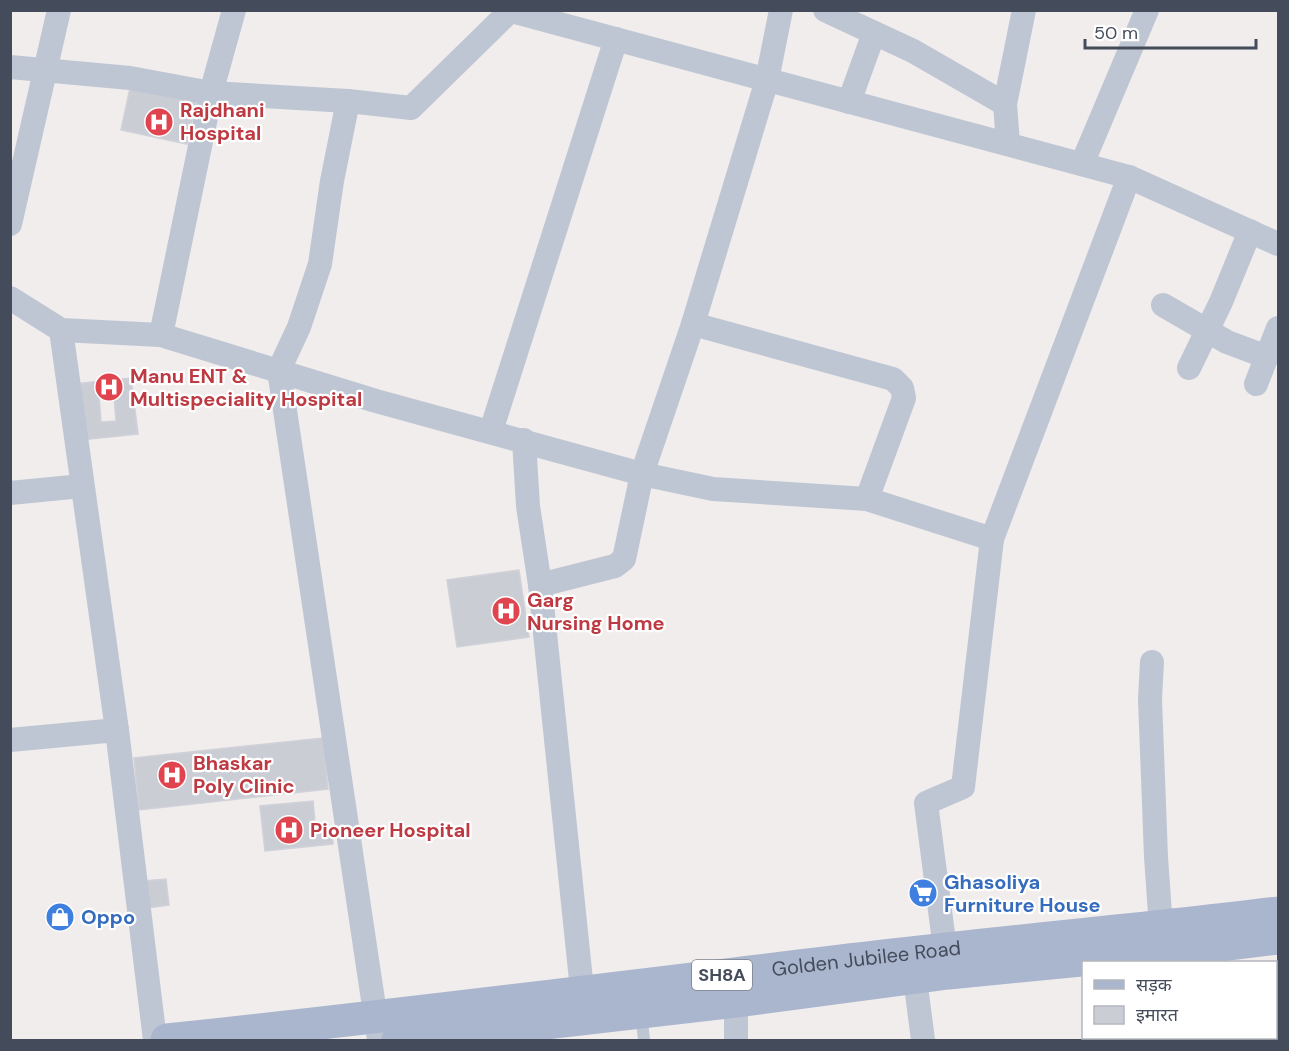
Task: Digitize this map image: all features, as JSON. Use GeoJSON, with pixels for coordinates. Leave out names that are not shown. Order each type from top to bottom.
{"type":"FeatureCollection","features":[{"type":"Feature","properties":{"kind":"main road","name":"Golden Jubilee Road"},"geometry":{"type":"LineString","coordinates":[[167,1041],[401,1035],[583,1004],[913,965],[945,949],[1161,928],[1278,913]]}},
{"type":"Feature","properties":{"kind":"main road","name":"SH8A"},"geometry":{"type":"LineString","coordinates":[[401,1035],[583,1004],[642,1026],[736,1001],[913,965],[1278,938]]}},
{"type":"Feature","properties":{"kind":"street"},"geometry":{"type":"LineString","coordinates":[[10,224],[60,10]]}},
{"type":"Feature","properties":{"kind":"street"},"geometry":{"type":"LineString","coordinates":[[161,334],[211,93],[234,10]]}},
{"type":"Feature","properties":{"kind":"street"},"geometry":{"type":"LineString","coordinates":[[540,585],[615,566],[624,559],[642,474],[693,324],[767,80],[781,10]]}},
{"type":"Feature","properties":{"kind":"street"},"geometry":{"type":"LineString","coordinates":[[825,10],[913,51],[1005,104]]}},
{"type":"Feature","properties":{"kind":"street"},"geometry":{"type":"LineString","coordinates":[[1008,144],[1005,104],[1024,10]]}},
{"type":"Feature","properties":{"kind":"street"},"geometry":{"type":"LineString","coordinates":[[1082,164],[1147,10]]}},
{"type":"Feature","properties":{"kind":"street"},"geometry":{"type":"LineString","coordinates":[[10,67],[130,78],[211,93],[348,101],[411,108],[511,11],[1129,177],[1278,244]]}},
{"type":"Feature","properties":{"kind":"street"},"geometry":{"type":"LineString","coordinates":[[849,102],[874,33]]}},
{"type":"Feature","properties":{"kind":"street"},"geometry":{"type":"LineString","coordinates":[[491,431],[616,39]]}},
{"type":"Feature","properties":{"kind":"street"},"geometry":{"type":"LineString","coordinates":[[348,101],[332,181],[320,264],[299,327],[279,370],[401,1035]]}},
{"type":"Feature","properties":{"kind":"street"},"geometry":{"type":"LineString","coordinates":[[945,949],[926,803],[963,787],[992,539],[1129,177]]}},
{"type":"Feature","properties":{"kind":"street"},"geometry":{"type":"LineString","coordinates":[[1188,368],[1250,231]]}},
{"type":"Feature","properties":{"kind":"street"},"geometry":{"type":"LineString","coordinates":[[10,298],[61,330],[161,334],[376,401],[642,474],[713,489],[867,499],[992,539]]}},
{"type":"Feature","properties":{"kind":"street"},"geometry":{"type":"LineString","coordinates":[[1163,305],[1227,342],[1267,357]]}},
{"type":"Feature","properties":{"kind":"street"},"geometry":{"type":"LineString","coordinates":[[693,324],[892,379],[902,388],[904,399],[867,499]]}},
{"type":"Feature","properties":{"kind":"street"},"geometry":{"type":"LineString","coordinates":[[1256,384],[1278,328]]}},
{"type":"Feature","properties":{"kind":"street"},"geometry":{"type":"LineString","coordinates":[[61,330],[117,730],[155,1041]]}},
{"type":"Feature","properties":{"kind":"street"},"geometry":{"type":"LineString","coordinates":[[524,440],[528,506],[540,585],[583,1004]]}},
{"type":"Feature","properties":{"kind":"street"},"geometry":{"type":"LineString","coordinates":[[10,493],[82,486]]}},
{"type":"Feature","properties":{"kind":"street"},"geometry":{"type":"LineString","coordinates":[[1152,662],[1150,699],[1161,928]]}},
{"type":"Feature","properties":{"kind":"street"},"geometry":{"type":"LineString","coordinates":[[10,740],[117,730]]}},
{"type":"Feature","properties":{"kind":"street"},"geometry":{"type":"LineString","coordinates":[[913,965],[923,1041]]}},
{"type":"Feature","properties":{"kind":"street"},"geometry":{"type":"LineString","coordinates":[[736,1001],[736,1041]]}},
{"type":"Feature","properties":{"kind":"building"},"geometry":{"type":"Polygon","coordinates":[[[130,88],[196,102],[187,144],[121,130],[130,88]]]}},
{"type":"Feature","properties":{"kind":"building"},"geometry":{"type":"Polygon","coordinates":[[[131,378],[138,434],[81,440],[74,384],[131,378]],[[114,395],[99,396],[101,422],[116,421],[114,395]]]}},
{"type":"Feature","properties":{"kind":"building"},"geometry":{"type":"Polygon","coordinates":[[[519,570],[529,637],[457,647],[447,580],[519,570]]]}},
{"type":"Feature","properties":{"kind":"building"},"geometry":{"type":"Polygon","coordinates":[[[323,738],[328,789],[139,810],[134,758],[323,738]]]}},
{"type":"Feature","properties":{"kind":"building"},"geometry":{"type":"Polygon","coordinates":[[[313,801],[316,833],[332,831],[333,844],[265,851],[260,806],[313,801]]]}},
{"type":"Feature","properties":{"kind":"building"},"geometry":{"type":"Polygon","coordinates":[[[166,879],[169,905],[147,908],[144,881],[166,879]]]}},
{"type":"Feature","properties":{"kind":"place","name":"Rajdhani Hospital"},"geometry":{"type":"Point","coordinates":[159,122]}},
{"type":"Feature","properties":{"kind":"place","name":"Manu ENT & Multispeciality Hospital"},"geometry":{"type":"Point","coordinates":[109,387]}},
{"type":"Feature","properties":{"kind":"place","name":"Garg Nursing Home"},"geometry":{"type":"Point","coordinates":[506,611]}},
{"type":"Feature","properties":{"kind":"place","name":"Bhaskar Poly Clinic"},"geometry":{"type":"Point","coordinates":[172,775]}},
{"type":"Feature","properties":{"kind":"place","name":"Pioneer Hospital"},"geometry":{"type":"Point","coordinates":[289,830]}},
{"type":"Feature","properties":{"kind":"place","name":"Ghasoliya Furniture House"},"geometry":{"type":"Point","coordinates":[923,893]}},
{"type":"Feature","properties":{"kind":"place","name":"Oppo"},"geometry":{"type":"Point","coordinates":[60,917]}}]}
